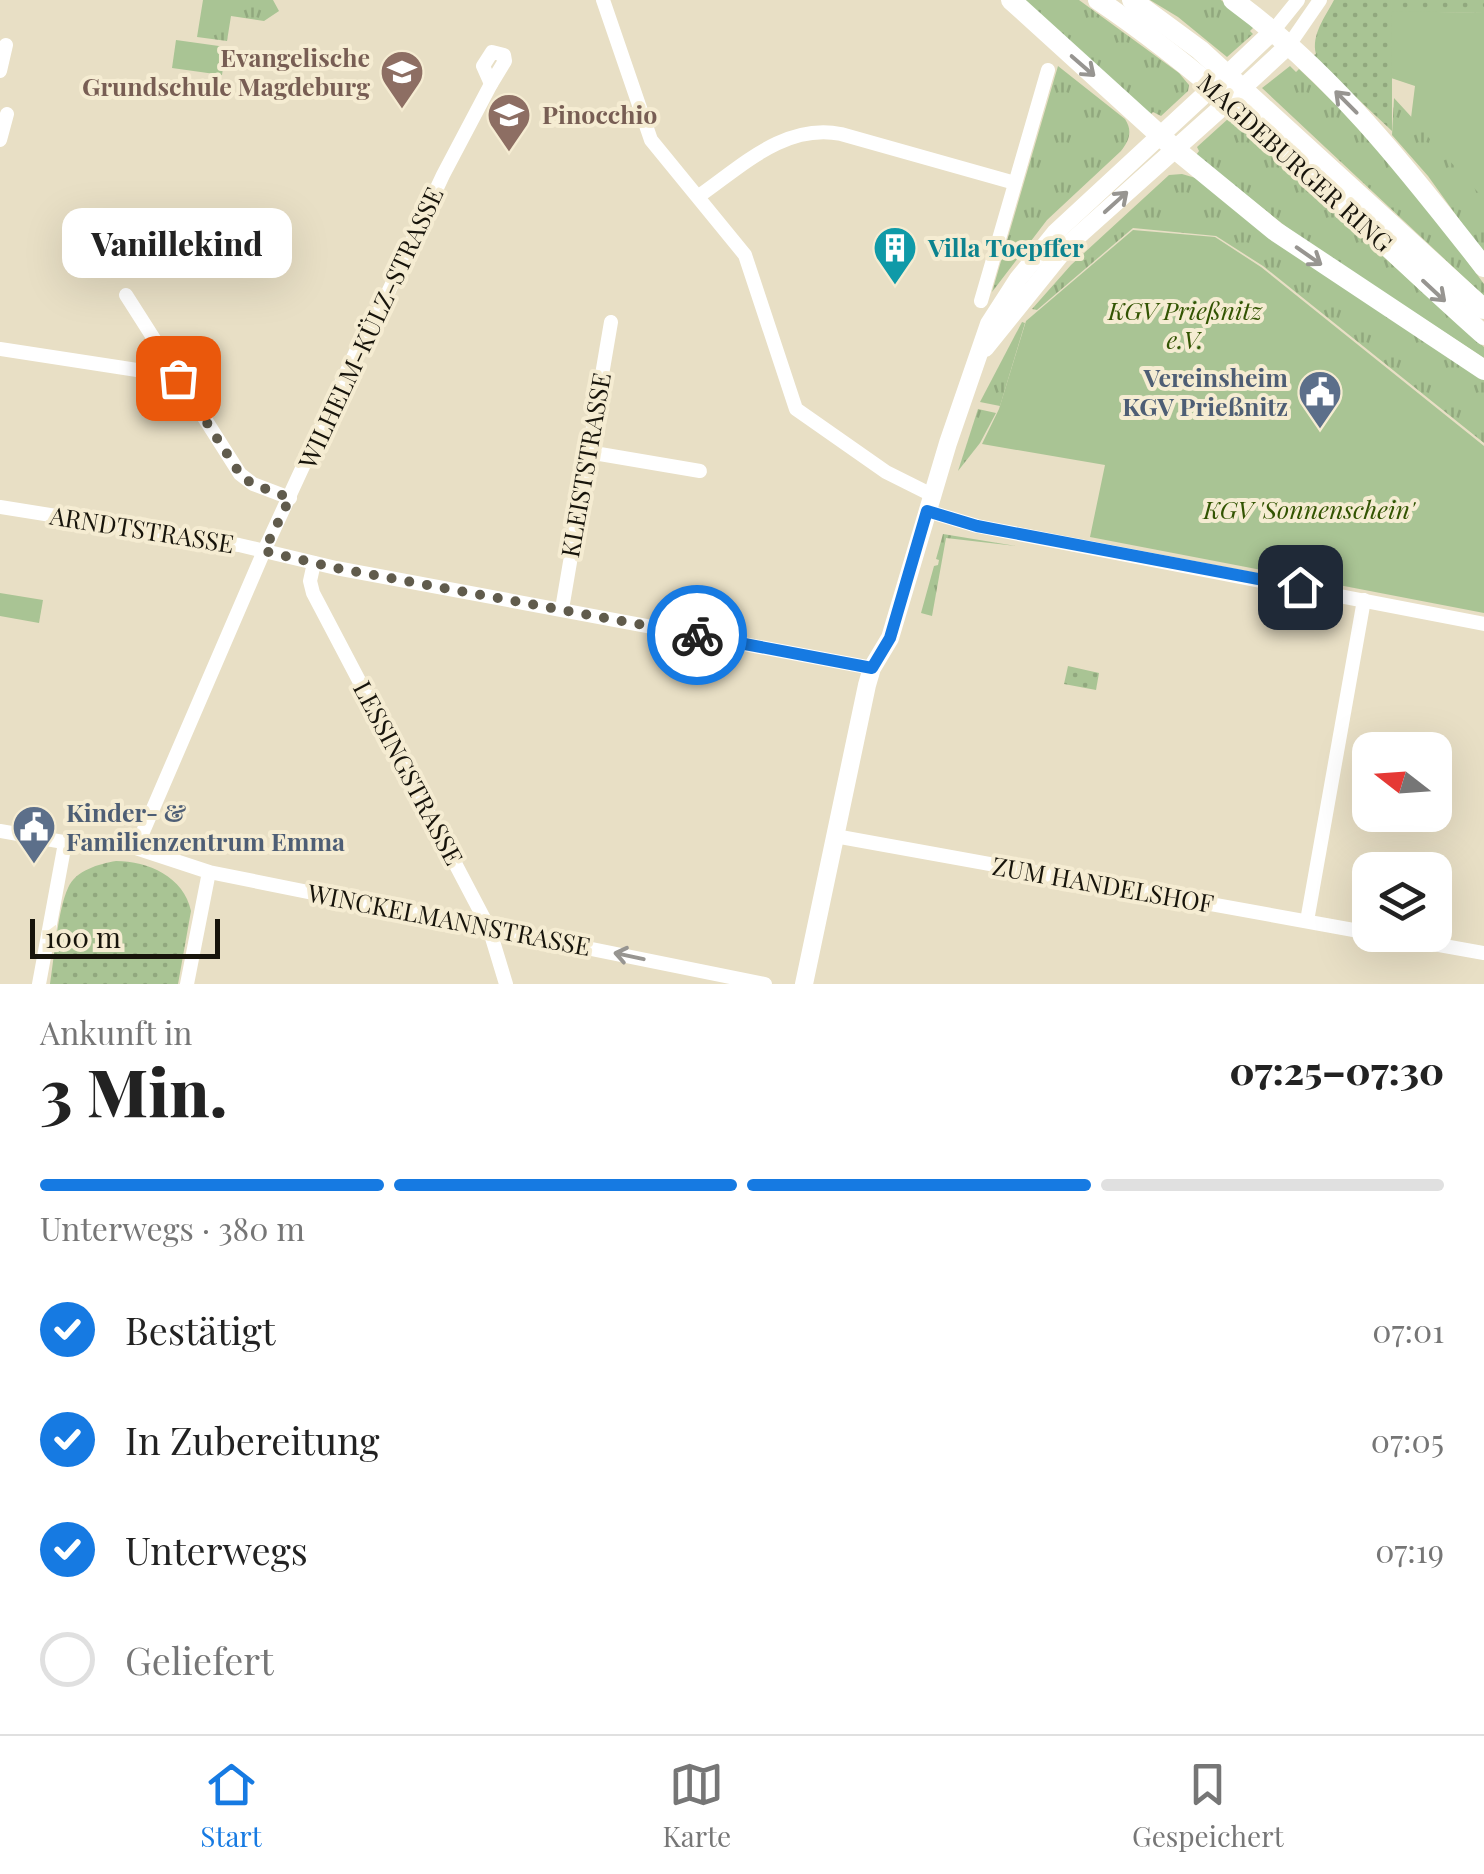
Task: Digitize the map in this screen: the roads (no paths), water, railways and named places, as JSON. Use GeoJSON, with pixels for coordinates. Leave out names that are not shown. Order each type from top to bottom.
{"type":"FeatureCollection","features":[{"type":"Feature","properties":{"kind":"highway"},"geometry":{"type":"LineString","coordinates":[[1011,0],[1167,142],[1310,258],[1484,370]]}},
{"type":"Feature","properties":{"kind":"highway","name":"MAGDEBURGER RING"},"geometry":{"type":"LineString","coordinates":[[1098,0],[1193,58]]}},
{"type":"Feature","properties":{"kind":"highway","name":"MAGDEBURGER RING"},"geometry":{"type":"LineString","coordinates":[[1132,0],[1266,123],[1484,309]]}},
{"type":"Feature","properties":{"kind":"highway"},"geometry":{"type":"LineString","coordinates":[[1233,0],[1281,38],[1381,137],[1484,267]]}},
{"type":"Feature","properties":{"kind":"highway","name":"MAGDEBURGER RING"},"geometry":{"type":"LineString","coordinates":[[1266,123],[1484,336]]}},
{"type":"Feature","properties":{"kind":"main road"},"geometry":{"type":"LineString","coordinates":[[1234,68],[1281,38]]}},
{"type":"Feature","properties":{"kind":"main road"},"geometry":{"type":"LineString","coordinates":[[1249,82],[1281,38]]}},
{"type":"Feature","properties":{"kind":"main road"},"geometry":{"type":"LineString","coordinates":[[1167,142],[1205,94]]}},
{"type":"Feature","properties":{"kind":"main road"},"geometry":{"type":"LineString","coordinates":[[804,984],[872,668],[890,638],[989,324],[1046,244],[1167,142],[1220,108]]}},
{"type":"Feature","properties":{"kind":"street"},"geometry":{"type":"LineString","coordinates":[[603,0],[649,137],[748,260],[796,409],[930,503],[977,526],[1484,624]]}},
{"type":"Feature","properties":{"kind":"street"},"geometry":{"type":"LineString","coordinates":[[1281,38],[1298,0]]}},
{"type":"Feature","properties":{"kind":"street"},"geometry":{"type":"LineString","coordinates":[[1281,38],[1320,0]]}},
{"type":"Feature","properties":{"kind":"street"},"geometry":{"type":"LineString","coordinates":[[0,71],[6,45]]}},
{"type":"Feature","properties":{"kind":"street"},"geometry":{"type":"LineString","coordinates":[[981,301],[1048,70]]}},
{"type":"Feature","properties":{"kind":"street","name":"WILHELM-KÜLZ-STRASSE"},"geometry":{"type":"LineString","coordinates":[[136,848],[264,551],[359,345],[371,329],[491,84]]}},
{"type":"Feature","properties":{"kind":"street"},"geometry":{"type":"LineString","coordinates":[[0,140],[7,114]]}},
{"type":"Feature","properties":{"kind":"street"},"geometry":{"type":"LineString","coordinates":[[699,196],[775,144],[810,131],[842,134],[1015,183]]}},
{"type":"Feature","properties":{"kind":"street"},"geometry":{"type":"LineString","coordinates":[[126,294],[242,477],[290,498]]}},
{"type":"Feature","properties":{"kind":"street","name":"KLEISTSTRASSE"},"geometry":{"type":"LineString","coordinates":[[562,608],[611,322]]}},
{"type":"Feature","properties":{"kind":"street"},"geometry":{"type":"LineString","coordinates":[[0,349],[176,376]]}},
{"type":"Feature","properties":{"kind":"street"},"geometry":{"type":"LineString","coordinates":[[588,452],[700,471]]}},
{"type":"Feature","properties":{"kind":"street","name":"ARNDTSTRASSE"},"geometry":{"type":"LineString","coordinates":[[0,507],[264,551],[872,668]]}},
{"type":"Feature","properties":{"kind":"street","name":"LESSINGSTRASSE"},"geometry":{"type":"LineString","coordinates":[[314,563],[312,592],[489,928],[506,984]]}},
{"type":"Feature","properties":{"kind":"street"},"geometry":{"type":"LineString","coordinates":[[1308,922],[1364,600]]}},
{"type":"Feature","properties":{"kind":"street","name":"WINCKELMANNSTRASSE"},"geometry":{"type":"LineString","coordinates":[[0,831],[66,843],[136,848],[209,872],[765,984]]}},
{"type":"Feature","properties":{"kind":"street","name":"ZUM HANDELSHOF"},"geometry":{"type":"LineString","coordinates":[[835,836],[1352,929]]}},
{"type":"Feature","properties":{"kind":"street"},"geometry":{"type":"LineString","coordinates":[[39,984],[66,843]]}},
{"type":"Feature","properties":{"kind":"street"},"geometry":{"type":"LineString","coordinates":[[187,984],[209,872]]}},
{"type":"Feature","properties":{"kind":"street"},"geometry":{"type":"LineString","coordinates":[[1452,947],[1484,953]]}},
{"type":"Feature","properties":{"kind":"place","name":"Evangelische Grundschule Magdeburg"},"geometry":{"type":"Point","coordinates":[402,110]}},
{"type":"Feature","properties":{"kind":"place","name":"Pinocchio"},"geometry":{"type":"Point","coordinates":[509,153]}},
{"type":"Feature","properties":{"kind":"place","name":"Villa Toepffer"},"geometry":{"type":"Point","coordinates":[895,286]}},
{"type":"Feature","properties":{"kind":"place","name":"Vanillekind"},"geometry":{"type":"Point","coordinates":[178,378]}},
{"type":"Feature","properties":{"kind":"place","name":"Vereinsheim KGV Prießnitz"},"geometry":{"type":"Point","coordinates":[1320,430]}},
{"type":"Feature","properties":{"kind":"place","name":"Kinder- & Familienzentrum Emma"},"geometry":{"type":"Point","coordinates":[34,865]}},
{"type":"Feature","properties":{"kind":"park label","name":"KGV Prießnitz e.V."},"geometry":{"type":"Point","coordinates":[1185,326]}},
{"type":"Feature","properties":{"kind":"park label","name":"KGV 'Sonnenschein'"},"geometry":{"type":"Point","coordinates":[1309,510]}}]}
